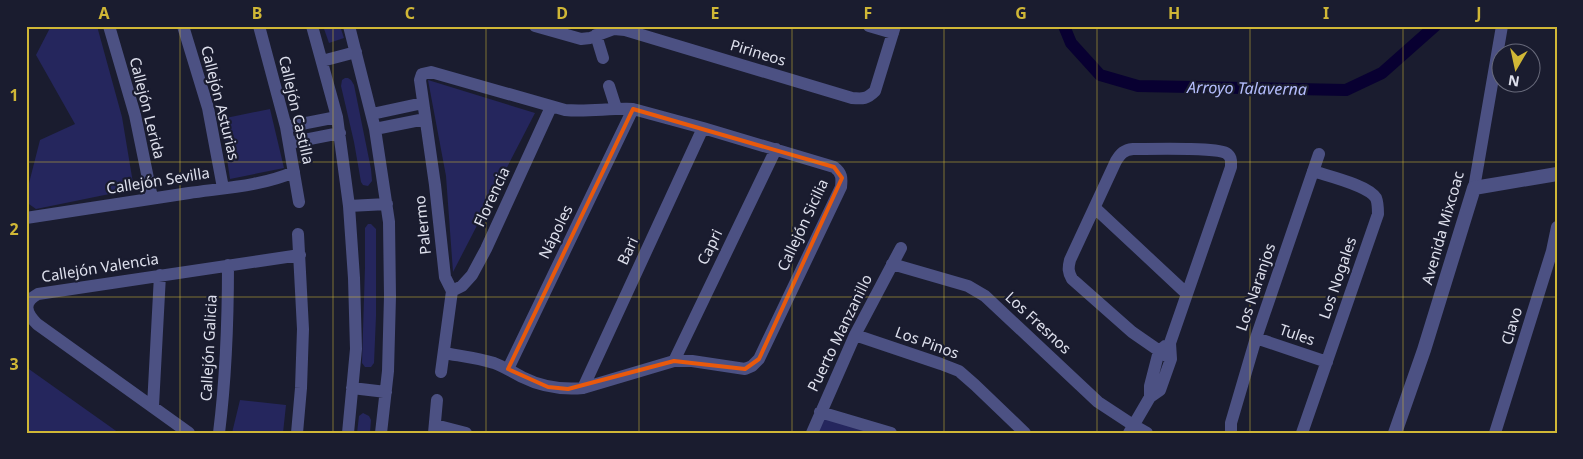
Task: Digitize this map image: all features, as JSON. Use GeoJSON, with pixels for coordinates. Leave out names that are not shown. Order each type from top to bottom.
{"type":"FeatureCollection","features":[{"type":"Feature","properties":{"kind":"street","name":"Callejón Lerida"},"geometry":{"type":"LineString","coordinates":[[109,26],[135,115],[152,198]]}},
{"type":"Feature","properties":{"kind":"street","name":"Callejón Asturias"},"geometry":{"type":"LineString","coordinates":[[183,26],[208,108],[223,188]]}},
{"type":"Feature","properties":{"kind":"street","name":"Callejón Castilla"},"geometry":{"type":"LineString","coordinates":[[259,26],[286,127],[299,202]]}},
{"type":"Feature","properties":{"kind":"street"},"geometry":{"type":"LineString","coordinates":[[312,26],[337,117],[349,206],[356,340],[348,433]]}},
{"type":"Feature","properties":{"kind":"street"},"geometry":{"type":"LineString","coordinates":[[348,26],[372,114],[388,204],[390,296],[388,371],[381,433]]}},
{"type":"Feature","properties":{"kind":"street","name":"Pirineos"},"geometry":{"type":"LineString","coordinates":[[535,26],[581,39],[590,38],[601,31],[625,30],[852,98],[863,99],[869,97],[875,91],[894,30]]}},
{"type":"Feature","properties":{"kind":"street"},"geometry":{"type":"LineString","coordinates":[[869,26],[894,30]]}},
{"type":"Feature","properties":{"kind":"street","name":"Avenida Mixcoac"},"geometry":{"type":"LineString","coordinates":[[1395,433],[1424,350],[1474,188],[1502,26]]}},
{"type":"Feature","properties":{"kind":"street"},"geometry":{"type":"LineString","coordinates":[[601,31],[603,58]]}},
{"type":"Feature","properties":{"kind":"street"},"geometry":{"type":"LineString","coordinates":[[322,61],[356,52]]}},
{"type":"Feature","properties":{"kind":"street","name":"Callejón Sicilia"},"geometry":{"type":"LineString","coordinates":[[422,74],[431,72],[551,107],[582,112],[616,108],[633,109],[834,166],[840,171],[842,178],[841,187],[759,359],[752,366],[745,369],[692,361],[674,361],[583,388],[568,389],[548,387],[523,377],[508,368],[444,353]]}},
{"type":"Feature","properties":{"kind":"street","name":"Palermo"},"geometry":{"type":"LineString","coordinates":[[422,74],[420,80],[435,185],[445,277],[452,291],[441,372]]}},
{"type":"Feature","properties":{"kind":"street"},"geometry":{"type":"LineString","coordinates":[[609,86],[616,108]]}},
{"type":"Feature","properties":{"kind":"street"},"geometry":{"type":"LineString","coordinates":[[372,114],[423,102]]}},
{"type":"Feature","properties":{"kind":"street","name":"Florencia"},"geometry":{"type":"LineString","coordinates":[[452,291],[462,286],[472,275],[486,250],[551,107]]}},
{"type":"Feature","properties":{"kind":"street","name":"Nápoles"},"geometry":{"type":"LineString","coordinates":[[508,368],[633,109]]}},
{"type":"Feature","properties":{"kind":"street"},"geometry":{"type":"LineString","coordinates":[[286,127],[337,117]]}},
{"type":"Feature","properties":{"kind":"street"},"geometry":{"type":"LineString","coordinates":[[375,129],[425,119]]}},
{"type":"Feature","properties":{"kind":"street","name":"Bari"},"geometry":{"type":"LineString","coordinates":[[583,388],[703,128]]}},
{"type":"Feature","properties":{"kind":"street"},"geometry":{"type":"LineString","coordinates":[[289,143],[340,134]]}},
{"type":"Feature","properties":{"kind":"street","name":"Capri"},"geometry":{"type":"LineString","coordinates":[[674,361],[776,149]]}},
{"type":"Feature","properties":{"kind":"street"},"geometry":{"type":"LineString","coordinates":[[1131,429],[1150,397],[1160,390],[1171,359],[1170,343],[1231,167],[1231,159],[1228,154],[1208,150],[1126,150],[1120,153],[1070,260],[1069,274],[1072,279],[1132,332],[1171,359]]}},
{"type":"Feature","properties":{"kind":"street","name":"Los Naranjos"},"geometry":{"type":"LineString","coordinates":[[1231,433],[1231,423],[1256,338],[1319,154]]}},
{"type":"Feature","properties":{"kind":"street","name":"Los Nogales"},"geometry":{"type":"LineString","coordinates":[[1302,433],[1378,214],[1378,203],[1375,196],[1364,188],[1313,171]]}},
{"type":"Feature","properties":{"kind":"street","name":"Callejón Sevilla"},"geometry":{"type":"LineString","coordinates":[[26,218],[246,185],[280,178],[294,172]]}},
{"type":"Feature","properties":{"kind":"street"},"geometry":{"type":"LineString","coordinates":[[1474,188],[1557,174]]}},
{"type":"Feature","properties":{"kind":"street"},"geometry":{"type":"LineString","coordinates":[[349,206],[388,204]]}},
{"type":"Feature","properties":{"kind":"street"},"geometry":{"type":"LineString","coordinates":[[1095,208],[1186,293]]}},
{"type":"Feature","properties":{"kind":"street","name":"Clavo"},"geometry":{"type":"LineString","coordinates":[[1495,433],[1552,251],[1557,227]]}},
{"type":"Feature","properties":{"kind":"street"},"geometry":{"type":"LineString","coordinates":[[297,433],[303,329],[298,234]]}},
{"type":"Feature","properties":{"kind":"street","name":"Puerto Manzanillo"},"geometry":{"type":"LineString","coordinates":[[812,433],[855,335],[901,248]]}},
{"type":"Feature","properties":{"kind":"street","name":"Callejón Valencia"},"geometry":{"type":"LineString","coordinates":[[189,433],[37,324],[28,312],[27,305],[29,300],[38,294],[300,254]]}},
{"type":"Feature","properties":{"kind":"street","name":"Los Fresnos"},"geometry":{"type":"LineString","coordinates":[[892,264],[968,286],[985,296],[1098,402],[1131,429],[1147,433]]}},
{"type":"Feature","properties":{"kind":"street","name":"Callejón Galicia"},"geometry":{"type":"LineString","coordinates":[[219,433],[224,390],[228,265]]}},
{"type":"Feature","properties":{"kind":"street"},"geometry":{"type":"LineString","coordinates":[[153,406],[160,275]]}},
{"type":"Feature","properties":{"kind":"street","name":"Los Pinos"},"geometry":{"type":"LineString","coordinates":[[855,335],[959,371],[1025,433]]}},
{"type":"Feature","properties":{"kind":"street","name":"Tules"},"geometry":{"type":"LineString","coordinates":[[1256,338],[1327,362]]}},
{"type":"Feature","properties":{"kind":"street"},"geometry":{"type":"LineString","coordinates":[[1150,397],[1150,386],[1159,352],[1170,343]]}},
{"type":"Feature","properties":{"kind":"street"},"geometry":{"type":"LineString","coordinates":[[352,388],[386,392]]}},
{"type":"Feature","properties":{"kind":"street"},"geometry":{"type":"LineString","coordinates":[[437,400],[434,429],[466,433]]}},
{"type":"Feature","properties":{"kind":"street"},"geometry":{"type":"LineString","coordinates":[[820,412],[891,433]]}},
{"type":"Feature","properties":{"kind":"highlighted area"},"geometry":{"type":"Polygon","coordinates":[[[633,109],[834,167],[842,178],[759,359],[745,369],[674,361],[568,389],[548,387],[508,369],[633,109]]]}},
{"type":"Feature","properties":{"kind":"shaded area"},"geometry":{"type":"Polygon","coordinates":[[[51,26],[97,26],[122,117],[134,189],[36,209],[26,202],[26,195],[40,140],[75,124],[36,55],[51,26]]]}},
{"type":"Feature","properties":{"kind":"shaded area"},"geometry":{"type":"Polygon","coordinates":[[[323,26],[340,26],[344,38],[329,43],[323,26]]]}},
{"type":"Feature","properties":{"kind":"shaded area"},"geometry":{"type":"Polygon","coordinates":[[[345,78],[351,80],[354,85],[371,169],[372,181],[368,186],[363,185],[361,182],[341,86],[342,80],[345,78]]]}},
{"type":"Feature","properties":{"kind":"shaded area"},"geometry":{"type":"Polygon","coordinates":[[[428,80],[535,113],[453,272],[446,176],[428,80]]]}},
{"type":"Feature","properties":{"kind":"shaded area"},"geometry":{"type":"Polygon","coordinates":[[[270,109],[284,168],[230,179],[221,119],[270,109]]]}},
{"type":"Feature","properties":{"kind":"shaded area"},"geometry":{"type":"Polygon","coordinates":[[[368,224],[371,224],[376,229],[376,316],[374,363],[371,367],[365,367],[362,363],[365,228],[368,224]]]}},
{"type":"Feature","properties":{"kind":"shaded area"},"geometry":{"type":"Polygon","coordinates":[[[26,367],[119,433],[26,433],[26,367]]]}},
{"type":"Feature","properties":{"kind":"shaded area"},"geometry":{"type":"Polygon","coordinates":[[[240,400],[286,405],[283,433],[232,433],[240,400]]]}},
{"type":"Feature","properties":{"kind":"shaded area"},"geometry":{"type":"Polygon","coordinates":[[[363,413],[369,416],[371,420],[370,433],[357,433],[359,416],[363,413]]]}},
{"type":"Feature","properties":{"kind":"shaded area"},"geometry":{"type":"Polygon","coordinates":[[[824,417],[885,433],[814,433],[824,417]]]}},
{"type":"Feature","properties":{"kind":"waterway","name":"Arroyo Talaverna"},"geometry":{"type":"LineString","coordinates":[[1064,26],[1071,43],[1100,75],[1138,86],[1346,90],[1382,73],[1435,26]]}}]}
